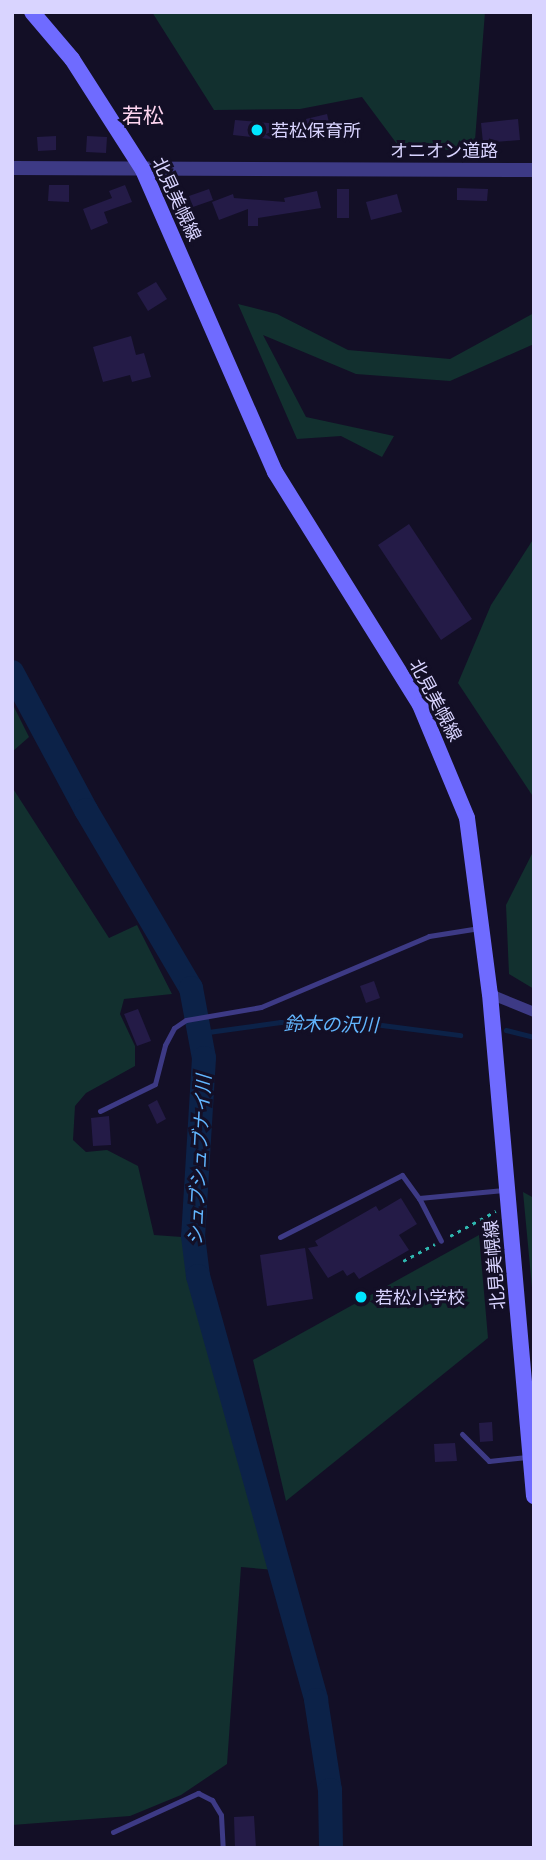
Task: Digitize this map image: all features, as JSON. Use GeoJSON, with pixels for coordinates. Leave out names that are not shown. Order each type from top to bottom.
{"type":"FeatureCollection","features":[{"type":"Feature","properties":{"kind":"main road","name":"北見美幌線"},"geometry":{"type":"LineString","coordinates":[[32,12],[72,59],[144,170],[281,484],[420,705],[449,768],[467,818],[490,994],[534,1496]]}},
{"type":"Feature","properties":{"kind":"street","name":"オニオン道路"},"geometry":{"type":"LineString","coordinates":[[12,168],[534,170]]}},
{"type":"Feature","properties":{"kind":"street"},"geometry":{"type":"LineString","coordinates":[[490,994],[534,1012]]}},
{"type":"Feature","properties":{"kind":"lane"},"geometry":{"type":"LineString","coordinates":[[100,1111],[155,1084],[165,1045],[174,1028],[186,1020],[261,1007],[429,936],[482,927]]}},
{"type":"Feature","properties":{"kind":"lane"},"geometry":{"type":"LineString","coordinates":[[280,1237],[402,1175],[419,1198],[441,1241]]}},
{"type":"Feature","properties":{"kind":"lane"},"geometry":{"type":"LineString","coordinates":[[419,1198],[508,1197]]}},
{"type":"Feature","properties":{"kind":"lane"},"geometry":{"type":"LineString","coordinates":[[462,1434],[489,1461],[530,1456]]}},
{"type":"Feature","properties":{"kind":"lane"},"geometry":{"type":"LineString","coordinates":[[113,1832],[198,1793],[212,1800],[221,1815],[223,1848]]}},
{"type":"Feature","properties":{"kind":"path"},"geometry":{"type":"LineString","coordinates":[[403,1261],[441,1241],[508,1197]]}},
{"type":"Feature","properties":{"kind":"green space"},"geometry":{"type":"Polygon","coordinates":[[[152,12],[485,12],[474,153],[397,144],[362,97],[300,109],[214,110],[152,12]]]}},
{"type":"Feature","properties":{"kind":"green space"},"geometry":{"type":"Polygon","coordinates":[[[238,304],[277,314],[348,350],[450,359],[534,313],[534,344],[450,381],[356,374],[263,335],[306,417],[394,436],[382,457],[341,436],[297,439],[238,304]]]}},
{"type":"Feature","properties":{"kind":"green space"},"geometry":{"type":"Polygon","coordinates":[[[534,538],[534,798],[458,683],[491,605],[534,538]]]}},
{"type":"Feature","properties":{"kind":"green space"},"geometry":{"type":"Polygon","coordinates":[[[12,703],[29,737],[12,752],[12,703]]]}},
{"type":"Feature","properties":{"kind":"green space"},"geometry":{"type":"Polygon","coordinates":[[[12,787],[109,938],[137,925],[172,994],[124,999],[120,1014],[135,1046],[135,1066],[86,1093],[75,1106],[73,1140],[86,1152],[107,1150],[138,1166],[154,1235],[182,1237],[205,1266],[287,1571],[241,1567],[227,1764],[181,1795],[130,1816],[12,1825],[12,787]]]}},
{"type":"Feature","properties":{"kind":"green space"},"geometry":{"type":"Polygon","coordinates":[[[534,850],[534,989],[509,974],[506,905],[534,850]]]}},
{"type":"Feature","properties":{"kind":"green space"},"geometry":{"type":"Polygon","coordinates":[[[523,1192],[534,1198],[534,1309],[523,1192]]]}},
{"type":"Feature","properties":{"kind":"green space"},"geometry":{"type":"Polygon","coordinates":[[[479,1235],[488,1338],[286,1501],[253,1360],[479,1235]]]}},
{"type":"Feature","properties":{"kind":"building"},"geometry":{"type":"Polygon","coordinates":[[[327,114],[331,131],[310,137],[306,119],[327,114]]]}},
{"type":"Feature","properties":{"kind":"building"},"geometry":{"type":"Polygon","coordinates":[[[518,119],[520,140],[483,143],[481,123],[518,119]]]}},
{"type":"Feature","properties":{"kind":"building","name":"若松保育所"},"geometry":{"type":"Polygon","coordinates":[[[235,120],[280,124],[279,140],[233,135],[235,120]]]}},
{"type":"Feature","properties":{"kind":"building"},"geometry":{"type":"Polygon","coordinates":[[[56,136],[56,150],[38,151],[37,137],[56,136]]]}},
{"type":"Feature","properties":{"kind":"building"},"geometry":{"type":"Polygon","coordinates":[[[87,136],[107,137],[106,153],[86,152],[87,136]]]}},
{"type":"Feature","properties":{"kind":"building"},"geometry":{"type":"Polygon","coordinates":[[[49,185],[69,185],[69,202],[48,201],[49,185]]]}},
{"type":"Feature","properties":{"kind":"building"},"geometry":{"type":"Polygon","coordinates":[[[125,185],[132,202],[104,212],[108,223],[91,230],[83,209],[112,198],[109,191],[125,185]]]}},
{"type":"Feature","properties":{"kind":"building"},"geometry":{"type":"Polygon","coordinates":[[[457,188],[488,189],[487,201],[457,200],[457,188]]]}},
{"type":"Feature","properties":{"kind":"building"},"geometry":{"type":"Polygon","coordinates":[[[209,189],[213,200],[193,207],[189,196],[209,189]]]}},
{"type":"Feature","properties":{"kind":"building"},"geometry":{"type":"Polygon","coordinates":[[[337,189],[349,189],[349,218],[337,218],[337,189]]]}},
{"type":"Feature","properties":{"kind":"building"},"geometry":{"type":"Polygon","coordinates":[[[317,191],[321,208],[258,218],[258,226],[248,226],[248,209],[219,220],[212,202],[233,194],[234,198],[285,202],[284,198],[317,191]]]}},
{"type":"Feature","properties":{"kind":"building"},"geometry":{"type":"Polygon","coordinates":[[[397,194],[402,212],[371,220],[366,202],[397,194]]]}},
{"type":"Feature","properties":{"kind":"building"},"geometry":{"type":"Polygon","coordinates":[[[156,282],[167,299],[148,311],[137,293],[156,282]]]}},
{"type":"Feature","properties":{"kind":"building"},"geometry":{"type":"Polygon","coordinates":[[[131,336],[136,355],[144,353],[151,377],[132,382],[130,375],[103,382],[93,347],[131,336]]]}},
{"type":"Feature","properties":{"kind":"building"},"geometry":{"type":"Polygon","coordinates":[[[409,524],[472,619],[441,640],[378,545],[409,524]]]}},
{"type":"Feature","properties":{"kind":"building"},"geometry":{"type":"Polygon","coordinates":[[[374,981],[380,998],[366,1003],[360,986],[374,981]]]}},
{"type":"Feature","properties":{"kind":"building"},"geometry":{"type":"Polygon","coordinates":[[[138,1009],[151,1041],[137,1046],[124,1014],[138,1009]]]}},
{"type":"Feature","properties":{"kind":"building"},"geometry":{"type":"Polygon","coordinates":[[[157,1100],[166,1119],[157,1124],[148,1105],[157,1100]]]}},
{"type":"Feature","properties":{"kind":"building"},"geometry":{"type":"Polygon","coordinates":[[[109,1116],[111,1145],[93,1146],[91,1118],[109,1116]]]}},
{"type":"Feature","properties":{"kind":"building"},"geometry":{"type":"Polygon","coordinates":[[[401,1198],[417,1224],[399,1235],[409,1250],[359,1279],[354,1272],[347,1276],[343,1270],[328,1278],[308,1248],[318,1246],[315,1241],[376,1206],[379,1211],[401,1198]]]}},
{"type":"Feature","properties":{"kind":"building"},"geometry":{"type":"Polygon","coordinates":[[[305,1248],[313,1299],[267,1306],[260,1255],[305,1248]]]}},
{"type":"Feature","properties":{"kind":"building"},"geometry":{"type":"Polygon","coordinates":[[[492,1422],[493,1441],[480,1442],[479,1423],[492,1422]]]}},
{"type":"Feature","properties":{"kind":"building"},"geometry":{"type":"Polygon","coordinates":[[[455,1443],[457,1461],[435,1462],[434,1444],[455,1443]]]}},
{"type":"Feature","properties":{"kind":"building"},"geometry":{"type":"Polygon","coordinates":[[[254,1816],[256,1848],[235,1848],[234,1817],[254,1816]]]}},
{"type":"Feature","properties":{"kind":"waterway","name":"シュブシュブナイ川"},"geometry":{"type":"LineString","coordinates":[[12,672],[86,810],[191,988],[204,1058],[193,1236],[198,1276],[316,1700],[330,1790],[331,1848]]}},
{"type":"Feature","properties":{"kind":"waterway","name":"鈴木の沢川"},"geometry":{"type":"LineString","coordinates":[[201,1033],[280,1022],[374,1024],[460,1035]]}},
{"type":"Feature","properties":{"kind":"waterway","name":"鈴木の沢川"},"geometry":{"type":"LineString","coordinates":[[506,1030],[534,1037]]}},
{"type":"Feature","properties":{"kind":"place","name":"若松保育所"},"geometry":{"type":"Point","coordinates":[257,130]}},
{"type":"Feature","properties":{"kind":"place","name":"若松小学校"},"geometry":{"type":"Point","coordinates":[361,1297]}},
{"type":"Feature","properties":{"kind":"district","name":"若松"},"geometry":{"type":"Point","coordinates":[143,115]}}]}
